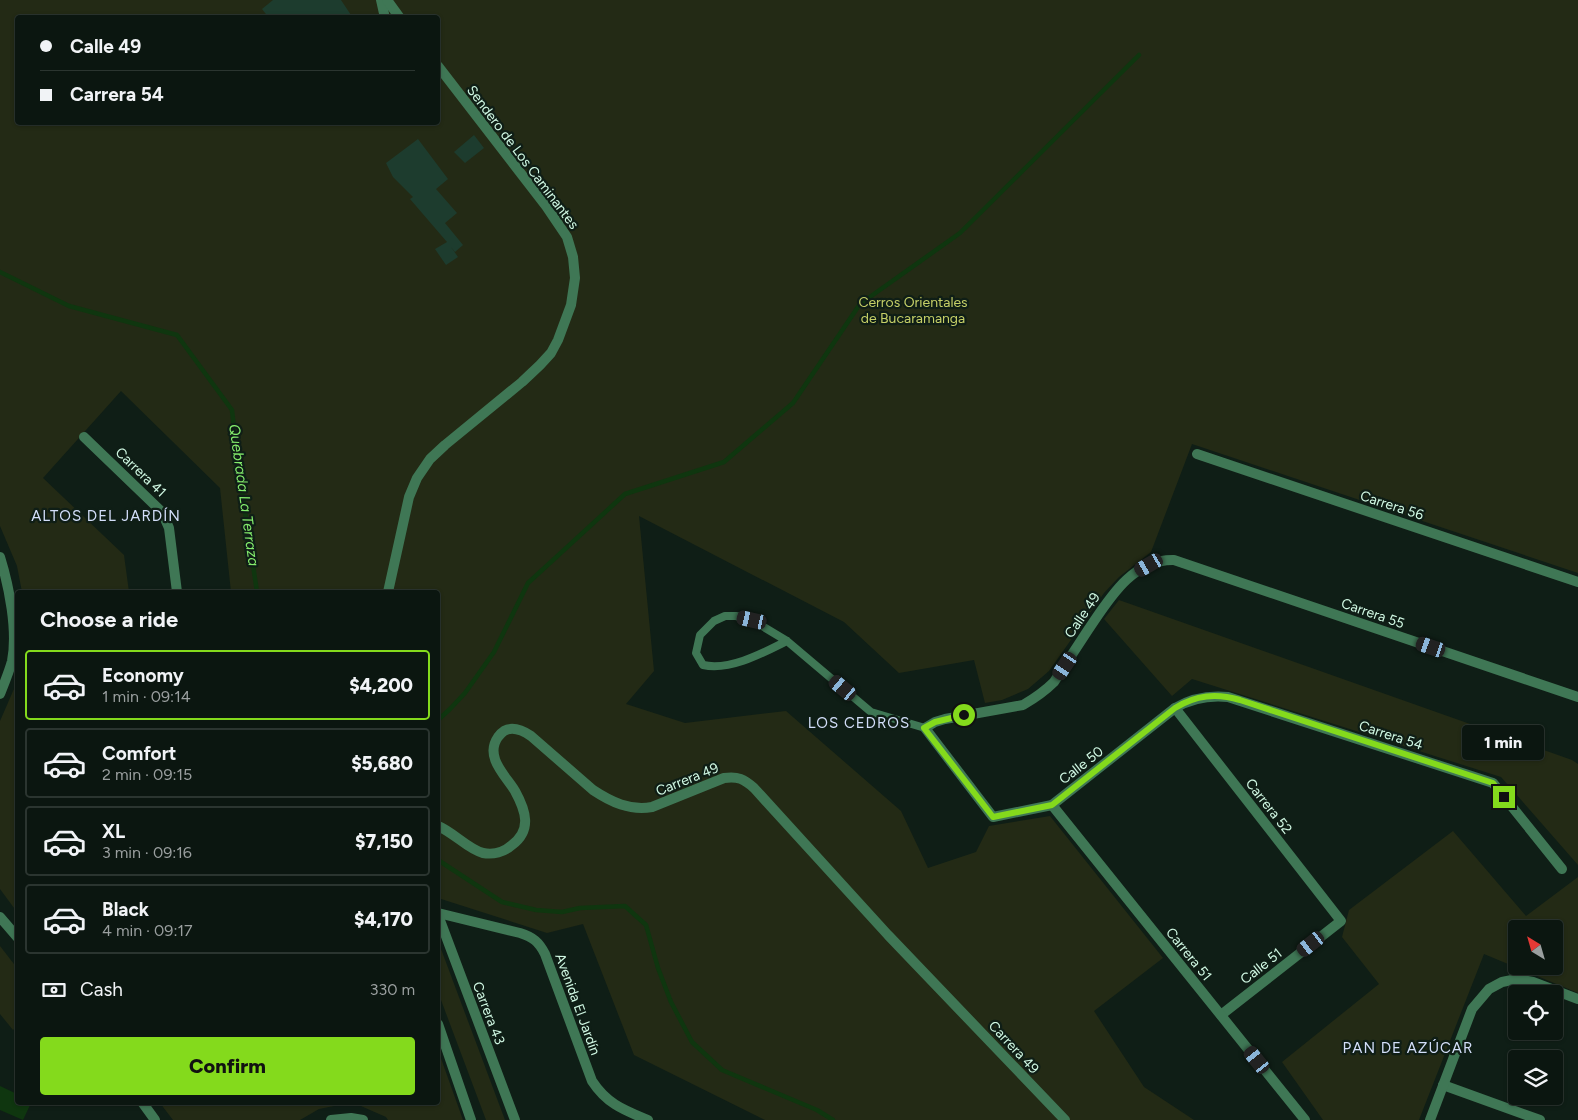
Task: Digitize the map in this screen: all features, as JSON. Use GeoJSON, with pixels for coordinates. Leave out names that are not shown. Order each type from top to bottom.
{"type":"FeatureCollection","features":[{"type":"Feature","properties":{"kind":"street"},"geometry":{"type":"LineString","coordinates":[[381,0],[384,15]]}},
{"type":"Feature","properties":{"kind":"street"},"geometry":{"type":"LineString","coordinates":[[387,0],[398,15]]}},
{"type":"Feature","properties":{"kind":"street","name":"Sendero de Los Caminantes"},"geometry":{"type":"LineString","coordinates":[[388,590],[409,497],[418,478],[430,459],[522,382],[551,353],[571,305],[575,278],[573,257],[567,237],[546,206],[440,69]]}},
{"type":"Feature","properties":{"kind":"street","name":"Carrera 41"},"geometry":{"type":"LineString","coordinates":[[84,437],[162,512],[169,528],[177,590]]}},
{"type":"Feature","properties":{"kind":"street","name":"Carrera 56"},"geometry":{"type":"LineString","coordinates":[[1197,454],[1578,582]]}},
{"type":"Feature","properties":{"kind":"street"},"geometry":{"type":"LineString","coordinates":[[0,557],[11,610],[14,639],[12,662],[0,694]]}},
{"type":"Feature","properties":{"kind":"street","name":"Carrera 55"},"geometry":{"type":"LineString","coordinates":[[1159,561],[1174,560],[1578,696]]}},
{"type":"Feature","properties":{"kind":"street","name":"Calle 49"},"geometry":{"type":"LineString","coordinates":[[924,728],[944,719],[1023,705],[1045,691],[1054,682],[1107,602],[1120,586],[1136,572],[1159,561]]}},
{"type":"Feature","properties":{"kind":"street","name":"Carrera 54"},"geometry":{"type":"LineString","coordinates":[[1175,708],[1187,701],[1202,697],[1215,695],[1228,697],[1493,783],[1562,868]]}},
{"type":"Feature","properties":{"kind":"street","name":"Calle 50"},"geometry":{"type":"LineString","coordinates":[[924,728],[993,817],[1052,805],[1175,708]]}},
{"type":"Feature","properties":{"kind":"street","name":"Carrera 52"},"geometry":{"type":"LineString","coordinates":[[1175,708],[1341,921]]}},
{"type":"Feature","properties":{"kind":"street","name":"Carrera 49"},"geometry":{"type":"LineString","coordinates":[[440,827],[479,852],[490,854],[508,848],[523,834],[526,823],[522,808],[515,791],[500,772],[495,761],[495,742],[501,733],[507,729],[521,730],[531,736],[593,790],[604,797],[632,808],[643,809],[652,807],[724,778],[733,776],[745,780],[1065,1120]]}},
{"type":"Feature","properties":{"kind":"street","name":"Carrera 51"},"geometry":{"type":"LineString","coordinates":[[1052,805],[1305,1120]]}},
{"type":"Feature","properties":{"kind":"street","name":"Avenida El Jardín"},"geometry":{"type":"LineString","coordinates":[[440,914],[520,933],[531,937],[540,944],[592,1081],[605,1098],[613,1104],[648,1120]]}},
{"type":"Feature","properties":{"kind":"street"},"geometry":{"type":"LineString","coordinates":[[0,917],[15,934]]}},
{"type":"Feature","properties":{"kind":"street","name":"Carrera 43"},"geometry":{"type":"LineString","coordinates":[[440,919],[515,1120]]}},
{"type":"Feature","properties":{"kind":"street","name":"Calle 51"},"geometry":{"type":"LineString","coordinates":[[1221,1015],[1341,921]]}},
{"type":"Feature","properties":{"kind":"street"},"geometry":{"type":"LineString","coordinates":[[1430,1120],[1472,1009],[1489,990],[1502,982],[1517,979],[1533,982],[1578,999]]}},
{"type":"Feature","properties":{"kind":"street"},"geometry":{"type":"LineString","coordinates":[[440,1030],[471,1120]]}},
{"type":"Feature","properties":{"kind":"street"},"geometry":{"type":"LineString","coordinates":[[1443,1086],[1540,1120]]}},
{"type":"Feature","properties":{"kind":"street"},"geometry":{"type":"LineString","coordinates":[[144,1105],[155,1120]]}},
{"type":"Feature","properties":{"kind":"street"},"geometry":{"type":"LineString","coordinates":[[330,1120],[351,1118],[363,1120]]}},
{"type":"Feature","properties":{"kind":"lane"},"geometry":{"type":"LineString","coordinates":[[787,641],[763,654],[714,667],[703,665],[696,652],[700,635],[714,620],[725,616],[736,616],[752,620],[787,641],[871,712],[924,728]]}},
{"type":"Feature","properties":{"kind":"green space","name":"Cerros Orientales de Bucaramanga"},"geometry":{"type":"Polygon","coordinates":[[[0,0],[1578,0],[1578,573],[1192,444],[1151,552],[1119,577],[1104,593],[1049,671],[1028,689],[1002,700],[985,703],[974,660],[899,673],[844,622],[639,516],[654,671],[626,704],[685,723],[786,711],[901,811],[928,868],[976,852],[989,826],[1050,816],[1163,958],[1094,1011],[1144,1087],[1194,1120],[765,1120],[634,1055],[583,924],[547,933],[440,899],[440,590],[231,590],[220,488],[121,391],[43,478],[124,555],[129,590],[22,590],[17,566],[0,526],[0,0]]]}},
{"type":"Feature","properties":{"kind":"green space"},"geometry":{"type":"Polygon","coordinates":[[[1119,600],[1572,760],[1578,764],[1578,865],[1501,777],[1192,679],[1172,696],[1104,619],[1119,600]]]}},
{"type":"Feature","properties":{"kind":"green space"},"geometry":{"type":"Polygon","coordinates":[[[15,687],[15,909],[0,889],[0,721],[15,687]]]}},
{"type":"Feature","properties":{"kind":"green space"},"geometry":{"type":"Polygon","coordinates":[[[1453,831],[1526,916],[1578,877],[1578,993],[1563,987],[1563,985],[1535,975],[1563,975],[1563,920],[1508,920],[1508,964],[1484,954],[1419,1120],[1323,1120],[1282,1062],[1379,984],[1342,937],[1349,910],[1453,831]]]}},
{"type":"Feature","properties":{"kind":"green space"},"geometry":{"type":"Polygon","coordinates":[[[0,946],[15,965],[15,1028],[13,1030],[0,1014],[0,946]]]}},
{"type":"Feature","properties":{"kind":"green space"},"geometry":{"type":"Polygon","coordinates":[[[440,946],[505,1120],[486,1120],[440,997],[440,946]]]}},
{"type":"Feature","properties":{"kind":"green space"},"geometry":{"type":"Polygon","coordinates":[[[440,1056],[463,1120],[388,1120],[386,1117],[359,1105],[440,1105],[440,1056]]]}},
{"type":"Feature","properties":{"kind":"green space"},"geometry":{"type":"Polygon","coordinates":[[[162,1105],[339,1105],[319,1109],[300,1120],[173,1120],[162,1105]]]}},
{"type":"Feature","properties":{"kind":"shaded area"},"geometry":{"type":"Polygon","coordinates":[[[0,1086],[15,1093],[15,1105],[30,1105],[23,1120],[0,1110],[0,1086]]]}},
{"type":"Feature","properties":{"kind":"building"},"geometry":{"type":"Polygon","coordinates":[[[273,0],[341,0],[351,15],[267,15],[262,9],[273,0]]]}},
{"type":"Feature","properties":{"kind":"building"},"geometry":{"type":"Polygon","coordinates":[[[474,135],[484,148],[465,163],[454,152],[474,135]]]}},
{"type":"Feature","properties":{"kind":"building"},"geometry":{"type":"Polygon","coordinates":[[[418,139],[448,179],[436,189],[457,213],[445,223],[463,245],[455,252],[451,247],[458,257],[446,265],[435,249],[447,242],[410,199],[413,197],[393,177],[386,163],[418,139]]]}},
{"type":"Feature","properties":{"kind":"waterway"},"geometry":{"type":"LineString","coordinates":[[440,718],[465,693],[494,652],[528,583],[625,494],[724,462],[793,403],[860,304],[960,233],[1139,55]]}},
{"type":"Feature","properties":{"kind":"waterway","name":"Quebrada La Terraza"},"geometry":{"type":"LineString","coordinates":[[0,272],[69,306],[177,335],[232,410],[257,590]]}},
{"type":"Feature","properties":{"kind":"waterway","name":"Quebrada La Terraza"},"geometry":{"type":"LineString","coordinates":[[440,861],[502,902],[536,910],[562,912],[580,908],[625,906],[646,925],[658,968],[671,1002],[692,1042],[722,1070],[817,1110],[833,1120]]}},
{"type":"Feature","properties":{"kind":"district","name":"ALTOS DEL JARDÍN"},"geometry":{"type":"Point","coordinates":[106,516]}},
{"type":"Feature","properties":{"kind":"district","name":"LOS CEDROS"},"geometry":{"type":"Point","coordinates":[859,723]}},
{"type":"Feature","properties":{"kind":"district","name":"PAN DE AZÚCAR"},"geometry":{"type":"Point","coordinates":[1408,1048]}},
{"type":"Feature","properties":{"kind":"route"},"geometry":{"type":"LineString","coordinates":[[964,715],[944,719],[924,728],[993,817],[1052,805],[1175,708],[1187,701],[1215,695],[1240,700],[1493,783],[1504,797]]}}]}
